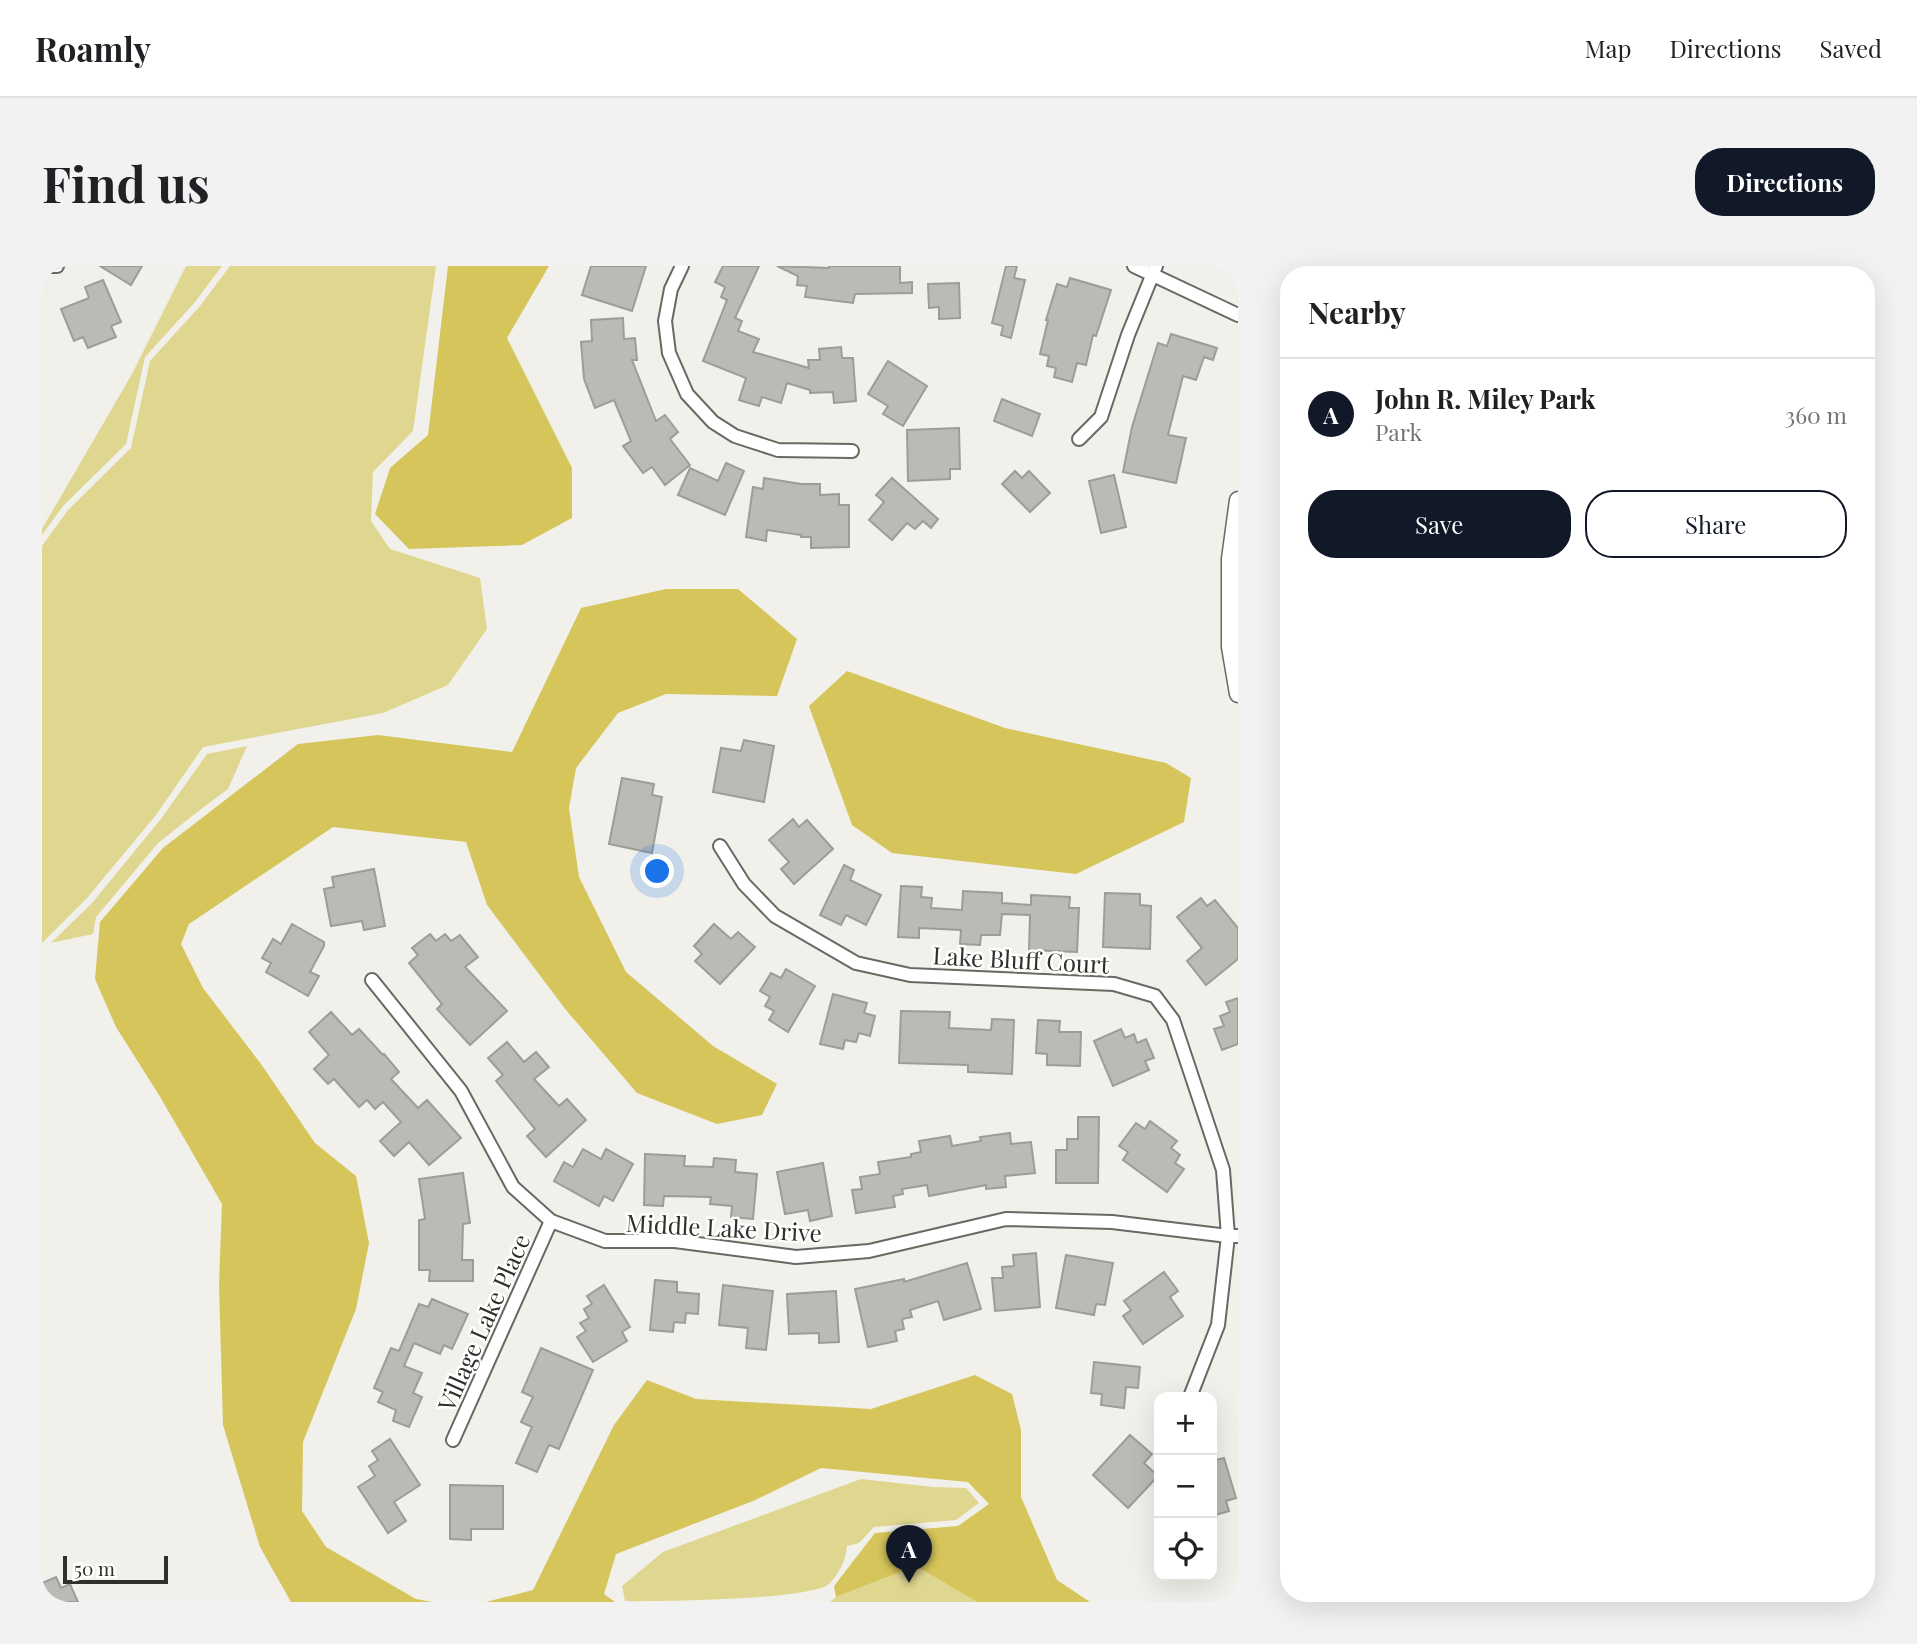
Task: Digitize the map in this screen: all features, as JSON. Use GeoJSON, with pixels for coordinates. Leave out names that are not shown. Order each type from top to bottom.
{"type":"FeatureCollection","features":[{"type":"Feature","properties":{"kind":"street"},"geometry":{"type":"LineString","coordinates":[[42,266],[57,266]]}},
{"type":"Feature","properties":{"kind":"street"},"geometry":{"type":"LineString","coordinates":[[682,266],[671,289],[666,321],[669,353],[687,394],[713,422],[734,436],[778,450],[852,451]]}},
{"type":"Feature","properties":{"kind":"street"},"geometry":{"type":"LineString","coordinates":[[1133,266],[1154,270],[1238,315]]}},
{"type":"Feature","properties":{"kind":"street"},"geometry":{"type":"LineString","coordinates":[[1079,439],[1101,417],[1128,335],[1154,270]]}},
{"type":"Feature","properties":{"kind":"street"},"geometry":{"type":"LineString","coordinates":[[1238,500],[1230,559],[1238,694]]}},
{"type":"Feature","properties":{"kind":"street","name":"Lake Bluff Court"},"geometry":{"type":"LineString","coordinates":[[720,846],[744,884],[775,916],[856,963],[910,975],[1114,984],[1155,996],[1173,1020],[1223,1170],[1233,1236],[1219,1325],[1192,1392]]}},
{"type":"Feature","properties":{"kind":"street","name":"Middle Lake Drive"},"geometry":{"type":"LineString","coordinates":[[372,980],[461,1091],[513,1187],[551,1222],[605,1241],[675,1241],[796,1257],[869,1251],[1006,1219],[1112,1222],[1233,1236]]}},
{"type":"Feature","properties":{"kind":"street","name":"Village Lake Place"},"geometry":{"type":"LineString","coordinates":[[453,1440],[551,1222]]}},
{"type":"Feature","properties":{"kind":"shaded area"},"geometry":{"type":"Polygon","coordinates":[[[186,266],[222,266],[195,302],[145,357],[126,444],[63,506],[42,535],[42,529],[132,374],[186,266]]]}},
{"type":"Feature","properties":{"kind":"shaded area"},"geometry":{"type":"Polygon","coordinates":[[[230,266],[436,266],[413,431],[373,472],[371,521],[390,549],[480,578],[487,629],[448,685],[383,713],[203,747],[156,815],[87,898],[42,943],[42,546],[68,510],[131,448],[150,361],[200,306],[230,266]]]}},
{"type":"Feature","properties":{"kind":"shaded area"},"geometry":{"type":"Polygon","coordinates":[[[448,266],[549,266],[507,338],[572,468],[572,518],[522,545],[409,549],[375,514],[390,468],[428,435],[448,266]]]}},
{"type":"Feature","properties":{"kind":"shaded area"},"geometry":{"type":"Polygon","coordinates":[[[666,589],[738,589],[797,639],[777,696],[666,694],[618,713],[576,768],[569,808],[579,877],[626,972],[713,1046],[777,1084],[762,1115],[717,1124],[637,1093],[566,1010],[487,905],[466,842],[333,827],[189,924],[181,944],[203,988],[261,1064],[315,1143],[356,1176],[369,1243],[356,1309],[303,1442],[302,1511],[326,1547],[416,1599],[432,1602],[291,1602],[260,1547],[223,1425],[219,1285],[222,1204],[116,1027],[95,979],[100,922],[163,848],[298,744],[378,735],[512,752],[581,608],[666,589]]]}},
{"type":"Feature","properties":{"kind":"shaded area"},"geometry":{"type":"Polygon","coordinates":[[[847,671],[1005,728],[1166,763],[1191,778],[1184,822],[1076,874],[892,853],[852,825],[809,706],[847,671]]]}},
{"type":"Feature","properties":{"kind":"shaded area"},"geometry":{"type":"Polygon","coordinates":[[[247,746],[228,789],[158,843],[96,917],[93,934],[51,943],[92,903],[161,819],[207,754],[247,746]]]}},
{"type":"Feature","properties":{"kind":"shaded area"},"geometry":{"type":"Polygon","coordinates":[[[975,1375],[1012,1394],[1021,1430],[1021,1497],[1057,1580],[1090,1602],[977,1602],[916,1566],[836,1597],[834,1586],[875,1533],[958,1526],[989,1504],[968,1482],[821,1468],[753,1501],[616,1554],[604,1594],[615,1602],[486,1602],[533,1590],[614,1425],[647,1380],[696,1399],[871,1409],[975,1375]]]}},
{"type":"Feature","properties":{"kind":"shaded area"},"geometry":{"type":"Polygon","coordinates":[[[861,1479],[966,1488],[979,1503],[956,1520],[874,1527],[859,1543],[847,1546],[844,1562],[836,1576],[829,1584],[816,1589],[763,1597],[625,1601],[622,1586],[663,1552],[861,1479]]]}},
{"type":"Feature","properties":{"kind":"shaded area"},"geometry":{"type":"Polygon","coordinates":[[[916,1566],[977,1602],[830,1602],[836,1597],[916,1566]]]}},
{"type":"Feature","properties":{"kind":"building"},"geometry":{"type":"Polygon","coordinates":[[[100,266],[142,266],[131,285],[100,266]]]}},
{"type":"Feature","properties":{"kind":"building"},"geometry":{"type":"Polygon","coordinates":[[[591,266],[646,266],[632,311],[582,295],[591,266]]]}},
{"type":"Feature","properties":{"kind":"building"},"geometry":{"type":"Polygon","coordinates":[[[723,266],[759,266],[735,318],[742,321],[738,331],[759,339],[753,352],[809,368],[808,360],[820,360],[819,349],[841,347],[842,358],[853,358],[856,401],[834,403],[833,392],[810,393],[810,390],[787,383],[781,403],[762,397],[759,406],[739,400],[746,378],[703,361],[727,300],[721,297],[725,287],[715,282],[723,266]]]}},
{"type":"Feature","properties":{"kind":"building"},"geometry":{"type":"Polygon","coordinates":[[[777,266],[900,266],[900,283],[912,282],[912,293],[855,294],[853,303],[805,297],[807,286],[797,285],[798,276],[777,266]]]}},
{"type":"Feature","properties":{"kind":"building"},"geometry":{"type":"Polygon","coordinates":[[[1006,266],[1017,266],[1014,278],[1025,280],[1011,338],[1001,335],[1003,326],[992,323],[1006,266]]]}},
{"type":"Feature","properties":{"kind":"building"},"geometry":{"type":"Polygon","coordinates":[[[1070,278],[1111,290],[1096,336],[1093,335],[1086,365],[1077,363],[1072,382],[1054,377],[1056,368],[1047,366],[1049,356],[1040,354],[1046,320],[1057,284],[1067,287],[1070,278]]]}},
{"type":"Feature","properties":{"kind":"building"},"geometry":{"type":"Polygon","coordinates":[[[103,280],[121,322],[111,326],[116,337],[88,348],[83,337],[74,341],[61,309],[89,298],[85,287],[103,280]]]}},
{"type":"Feature","properties":{"kind":"building"},"geometry":{"type":"Polygon","coordinates":[[[959,283],[960,318],[939,319],[939,307],[929,308],[928,284],[959,283]]]}},
{"type":"Feature","properties":{"kind":"building"},"geometry":{"type":"Polygon","coordinates":[[[623,318],[624,339],[635,338],[637,360],[632,360],[656,421],[665,415],[678,432],[670,439],[690,465],[665,485],[652,467],[643,473],[623,446],[631,441],[614,400],[595,408],[584,379],[581,342],[592,341],[591,320],[623,318]]]}},
{"type":"Feature","properties":{"kind":"building"},"geometry":{"type":"Polygon","coordinates":[[[1171,334],[1217,348],[1213,360],[1204,357],[1196,380],[1183,376],[1168,435],[1186,438],[1176,483],[1123,472],[1132,427],[1158,343],[1167,346],[1171,334]]]}},
{"type":"Feature","properties":{"kind":"building"},"geometry":{"type":"Polygon","coordinates":[[[888,361],[927,386],[903,426],[883,414],[888,406],[868,394],[888,361]]]}},
{"type":"Feature","properties":{"kind":"building"},"geometry":{"type":"Polygon","coordinates":[[[1002,399],[1040,414],[1032,436],[994,421],[1002,399]]]}},
{"type":"Feature","properties":{"kind":"building"},"geometry":{"type":"Polygon","coordinates":[[[959,428],[960,469],[950,469],[950,479],[908,481],[907,430],[959,428]]]}},
{"type":"Feature","properties":{"kind":"building"},"geometry":{"type":"Polygon","coordinates":[[[726,463],[744,471],[725,515],[678,495],[690,468],[718,481],[726,463]]]}},
{"type":"Feature","properties":{"kind":"building"},"geometry":{"type":"Polygon","coordinates":[[[1015,471],[1022,478],[1029,471],[1050,493],[1030,512],[1002,484],[1015,471]]]}},
{"type":"Feature","properties":{"kind":"building"},"geometry":{"type":"Polygon","coordinates":[[[1114,475],[1126,527],[1101,533],[1089,481],[1114,475]]]}},
{"type":"Feature","properties":{"kind":"building"},"geometry":{"type":"Polygon","coordinates":[[[764,478],[820,484],[820,495],[839,494],[839,505],[849,505],[849,547],[811,548],[811,537],[767,530],[766,541],[746,537],[753,487],[763,489],[764,478]]]}},
{"type":"Feature","properties":{"kind":"building"},"geometry":{"type":"Polygon","coordinates":[[[892,478],[938,519],[931,528],[923,521],[915,529],[907,523],[892,540],[869,520],[884,502],[876,495],[892,478]]]}},
{"type":"Feature","properties":{"kind":"building"},"geometry":{"type":"Polygon","coordinates":[[[744,740],[774,746],[764,802],[713,792],[721,748],[741,751],[744,740]]]}},
{"type":"Feature","properties":{"kind":"building"},"geometry":{"type":"Polygon","coordinates":[[[622,778],[654,784],[652,795],[662,797],[652,853],[609,844],[622,778]]]}},
{"type":"Feature","properties":{"kind":"building"},"geometry":{"type":"Polygon","coordinates":[[[793,819],[799,827],[807,820],[833,849],[794,884],[781,869],[789,862],[769,840],[793,819]]]}},
{"type":"Feature","properties":{"kind":"building"},"geometry":{"type":"Polygon","coordinates":[[[844,865],[854,870],[850,880],[881,895],[866,925],[846,915],[841,925],[820,915],[844,865]]]}},
{"type":"Feature","properties":{"kind":"building"},"geometry":{"type":"Polygon","coordinates":[[[374,869],[385,926],[364,930],[362,921],[331,926],[324,889],[334,887],[332,877],[374,869]]]}},
{"type":"Feature","properties":{"kind":"building"},"geometry":{"type":"Polygon","coordinates":[[[901,886],[922,887],[921,897],[932,898],[931,908],[962,910],[963,891],[1002,893],[1002,903],[1031,905],[1031,895],[1070,897],[1069,908],[1079,908],[1077,952],[1029,950],[1030,915],[1002,914],[1000,935],[981,935],[980,945],[960,944],[961,930],[919,928],[919,938],[898,937],[901,886]]]}},
{"type":"Feature","properties":{"kind":"building"},"geometry":{"type":"Polygon","coordinates":[[[1105,893],[1140,894],[1140,905],[1151,906],[1150,949],[1103,947],[1105,893]]]}},
{"type":"Feature","properties":{"kind":"building"},"geometry":{"type":"Polygon","coordinates":[[[1201,898],[1207,906],[1215,900],[1238,928],[1238,959],[1206,985],[1187,961],[1202,948],[1177,917],[1201,898]]]}},
{"type":"Feature","properties":{"kind":"building"},"geometry":{"type":"Polygon","coordinates":[[[292,924],[324,942],[310,972],[319,976],[308,996],[266,972],[271,963],[262,958],[273,939],[281,944],[292,924]]]}},
{"type":"Feature","properties":{"kind":"building"},"geometry":{"type":"Polygon","coordinates":[[[714,924],[731,939],[738,932],[755,947],[720,984],[695,961],[702,954],[694,946],[714,924]]]}},
{"type":"Feature","properties":{"kind":"building"},"geometry":{"type":"Polygon","coordinates":[[[430,934],[436,941],[445,934],[451,941],[460,935],[478,957],[465,967],[507,1011],[470,1045],[437,1009],[442,1004],[409,963],[418,955],[412,948],[430,934]]]}},
{"type":"Feature","properties":{"kind":"building"},"geometry":{"type":"Polygon","coordinates":[[[786,969],[815,986],[788,1032],[769,1020],[774,1011],[765,1006],[770,997],[760,991],[771,973],[781,978],[786,969]]]}},
{"type":"Feature","properties":{"kind":"building"},"geometry":{"type":"Polygon","coordinates":[[[833,994],[867,1003],[864,1013],[875,1016],[870,1036],[859,1033],[856,1042],[845,1040],[843,1049],[820,1044],[833,994]]]}},
{"type":"Feature","properties":{"kind":"building"},"geometry":{"type":"Polygon","coordinates":[[[1238,998],[1238,1044],[1222,1050],[1214,1029],[1224,1026],[1220,1016],[1230,1012],[1226,1002],[1238,998]]]}},
{"type":"Feature","properties":{"kind":"building"},"geometry":{"type":"Polygon","coordinates":[[[901,1011],[950,1012],[949,1028],[991,1030],[992,1019],[1014,1020],[1012,1074],[968,1072],[968,1065],[899,1063],[901,1011]]]}},
{"type":"Feature","properties":{"kind":"building"},"geometry":{"type":"Polygon","coordinates":[[[331,1012],[352,1035],[359,1029],[384,1054],[399,1072],[391,1079],[418,1108],[427,1100],[461,1138],[429,1165],[409,1142],[394,1156],[380,1141],[401,1122],[383,1102],[375,1109],[367,1100],[359,1107],[334,1079],[328,1084],[314,1069],[329,1055],[309,1032],[331,1012]]]}},
{"type":"Feature","properties":{"kind":"building"},"geometry":{"type":"Polygon","coordinates":[[[1038,1020],[1060,1021],[1059,1032],[1081,1032],[1080,1066],[1047,1065],[1047,1054],[1036,1053],[1038,1020]]]}},
{"type":"Feature","properties":{"kind":"building"},"geometry":{"type":"Polygon","coordinates":[[[1121,1029],[1125,1038],[1134,1034],[1137,1043],[1146,1039],[1154,1058],[1145,1061],[1149,1070],[1113,1086],[1094,1041],[1121,1029]]]}},
{"type":"Feature","properties":{"kind":"building"},"geometry":{"type":"Polygon","coordinates":[[[507,1042],[524,1062],[536,1052],[549,1067],[534,1079],[559,1106],[567,1099],[586,1120],[546,1157],[527,1136],[535,1129],[496,1081],[503,1075],[488,1058],[507,1042]]]}},
{"type":"Feature","properties":{"kind":"building"},"geometry":{"type":"Polygon","coordinates":[[[1078,1117],[1099,1117],[1098,1183],[1056,1183],[1056,1150],[1067,1150],[1067,1139],[1078,1139],[1078,1117]]]}},
{"type":"Feature","properties":{"kind":"building"},"geometry":{"type":"Polygon","coordinates":[[[1150,1121],[1177,1141],[1171,1148],[1180,1155],[1175,1163],[1184,1169],[1167,1192],[1123,1160],[1128,1152],[1119,1146],[1136,1123],[1145,1129],[1150,1121]]]}},
{"type":"Feature","properties":{"kind":"building"},"geometry":{"type":"Polygon","coordinates":[[[1010,1133],[1011,1144],[1031,1142],[1035,1173],[1005,1176],[1006,1187],[986,1189],[986,1185],[929,1196],[927,1185],[902,1189],[903,1194],[893,1196],[895,1207],[856,1213],[852,1190],[862,1189],[860,1177],[880,1174],[878,1162],[911,1157],[911,1154],[921,1152],[919,1141],[950,1136],[952,1146],[981,1141],[980,1137],[1010,1133]]]}},
{"type":"Feature","properties":{"kind":"building"},"geometry":{"type":"Polygon","coordinates":[[[583,1149],[601,1159],[606,1149],[633,1164],[613,1201],[604,1196],[599,1206],[554,1181],[564,1162],[573,1167],[583,1149]]]}},
{"type":"Feature","properties":{"kind":"building"},"geometry":{"type":"Polygon","coordinates":[[[645,1154],[685,1156],[684,1166],[713,1167],[714,1158],[736,1160],[735,1172],[757,1174],[753,1219],[731,1217],[732,1206],[710,1204],[711,1197],[664,1196],[663,1206],[644,1205],[645,1154]]]}},
{"type":"Feature","properties":{"kind":"building"},"geometry":{"type":"Polygon","coordinates":[[[823,1163],[832,1216],[810,1221],[808,1210],[785,1214],[777,1172],[823,1163]]]}},
{"type":"Feature","properties":{"kind":"building"},"geometry":{"type":"Polygon","coordinates":[[[463,1173],[470,1223],[463,1224],[462,1260],[473,1260],[473,1281],[429,1281],[430,1270],[419,1270],[419,1220],[425,1219],[419,1179],[463,1173]]]}},
{"type":"Feature","properties":{"kind":"building"},"geometry":{"type":"Polygon","coordinates":[[[1036,1253],[1040,1307],[995,1311],[992,1278],[1003,1278],[1002,1267],[1014,1266],[1013,1255],[1036,1253]]]}},
{"type":"Feature","properties":{"kind":"building"},"geometry":{"type":"Polygon","coordinates":[[[1066,1255],[1113,1263],[1105,1305],[1096,1304],[1094,1315],[1056,1308],[1066,1255]]]}},
{"type":"Feature","properties":{"kind":"building"},"geometry":{"type":"Polygon","coordinates":[[[967,1263],[981,1309],[944,1320],[938,1301],[910,1310],[912,1317],[902,1319],[904,1329],[895,1331],[897,1341],[868,1347],[855,1289],[904,1279],[904,1282],[967,1263]]]}},
{"type":"Feature","properties":{"kind":"building"},"geometry":{"type":"Polygon","coordinates":[[[1164,1272],[1178,1291],[1170,1297],[1183,1316],[1143,1344],[1123,1316],[1131,1310],[1124,1301],[1164,1272]]]}},
{"type":"Feature","properties":{"kind":"building"},"geometry":{"type":"Polygon","coordinates":[[[655,1280],[677,1282],[677,1292],[699,1294],[698,1314],[686,1313],[685,1323],[674,1322],[673,1332],[650,1330],[655,1280]]]}},
{"type":"Feature","properties":{"kind":"building"},"geometry":{"type":"Polygon","coordinates":[[[604,1285],[630,1327],[622,1332],[627,1341],[593,1362],[577,1337],[586,1331],[580,1323],[589,1318],[584,1309],[592,1304],[587,1296],[604,1285]]]}},
{"type":"Feature","properties":{"kind":"building"},"geometry":{"type":"Polygon","coordinates":[[[723,1285],[773,1291],[766,1350],[746,1348],[748,1328],[719,1325],[723,1285]]]}},
{"type":"Feature","properties":{"kind":"building"},"geometry":{"type":"Polygon","coordinates":[[[836,1291],[839,1342],[819,1343],[819,1333],[789,1334],[787,1294],[836,1291]]]}},
{"type":"Feature","properties":{"kind":"building"},"geometry":{"type":"Polygon","coordinates":[[[432,1299],[468,1314],[452,1349],[444,1345],[440,1354],[414,1343],[404,1366],[422,1373],[413,1393],[422,1397],[409,1427],[393,1421],[396,1410],[378,1402],[383,1392],[374,1388],[391,1348],[399,1351],[419,1304],[428,1307],[432,1299]]]}},
{"type":"Feature","properties":{"kind":"building"},"geometry":{"type":"Polygon","coordinates":[[[541,1348],[593,1370],[559,1449],[549,1445],[537,1472],[516,1463],[532,1427],[521,1422],[533,1397],[522,1392],[541,1348]]]}},
{"type":"Feature","properties":{"kind":"building"},"geometry":{"type":"Polygon","coordinates":[[[1094,1362],[1140,1367],[1138,1388],[1126,1387],[1124,1408],[1101,1405],[1102,1394],[1091,1393],[1094,1362]]]}},
{"type":"Feature","properties":{"kind":"building"},"geometry":{"type":"Polygon","coordinates":[[[1130,1435],[1152,1454],[1144,1463],[1154,1472],[1154,1480],[1128,1508],[1093,1475],[1130,1435]]]}},
{"type":"Feature","properties":{"kind":"building"},"geometry":{"type":"Polygon","coordinates":[[[390,1439],[420,1485],[394,1502],[406,1521],[388,1533],[358,1487],[375,1476],[369,1466],[378,1460],[372,1451],[390,1439]]]}},
{"type":"Feature","properties":{"kind":"building"},"geometry":{"type":"Polygon","coordinates":[[[1224,1458],[1236,1498],[1226,1501],[1229,1511],[1217,1515],[1217,1460],[1224,1458]]]}},
{"type":"Feature","properties":{"kind":"building"},"geometry":{"type":"Polygon","coordinates":[[[450,1485],[503,1486],[503,1529],[471,1529],[471,1540],[450,1539],[450,1485]]]}},
{"type":"Feature","properties":{"kind":"building"},"geometry":{"type":"Polygon","coordinates":[[[56,1577],[61,1588],[70,1584],[78,1602],[42,1602],[42,1583],[56,1577]]]}},
{"type":"Feature","properties":{"kind":"place","name":"John R. Miley Park"},"geometry":{"type":"Point","coordinates":[909,1583]}}]}
